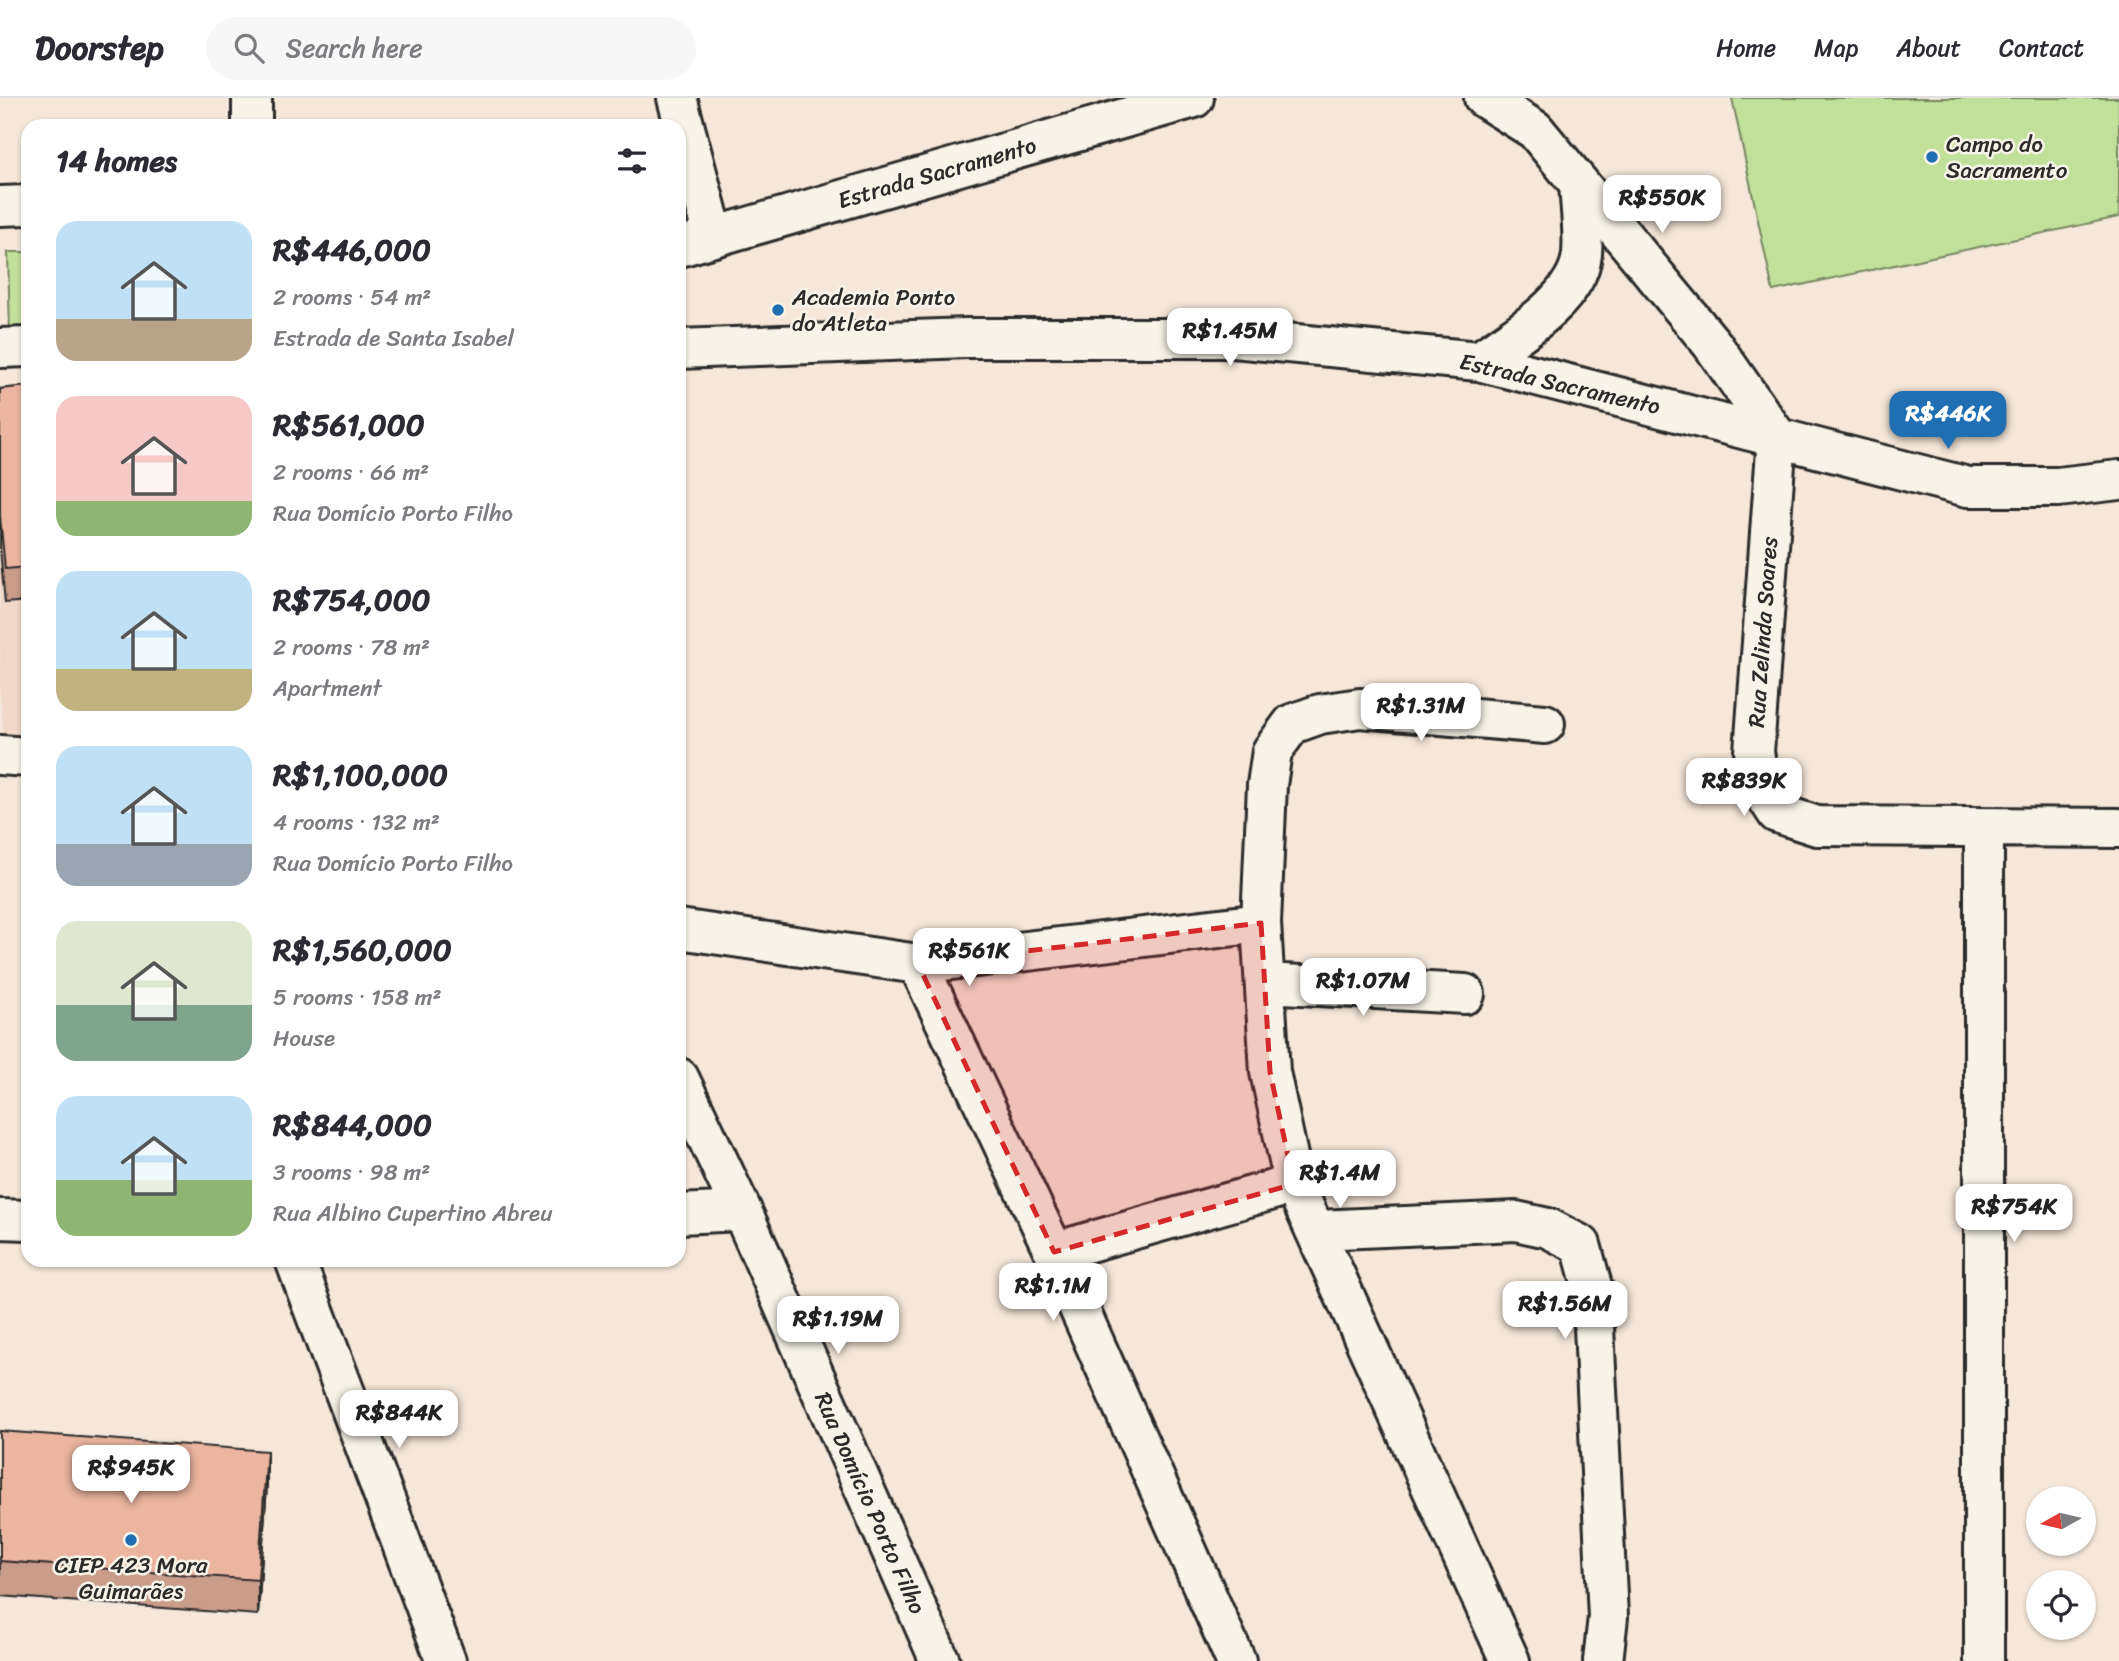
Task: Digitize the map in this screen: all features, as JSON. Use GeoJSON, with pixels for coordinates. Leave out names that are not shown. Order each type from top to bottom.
{"type":"FeatureCollection","features":[{"type":"Feature","properties":{"kind":"street"},"geometry":{"type":"LineString","coordinates":[[252,98],[252,119]]}},
{"type":"Feature","properties":{"kind":"street"},"geometry":{"type":"LineString","coordinates":[[677,98],[680,119]]}},
{"type":"Feature","properties":{"kind":"street","name":"Estrada Sacramento"},"geometry":{"type":"LineString","coordinates":[[696,242],[1194,98]]}},
{"type":"Feature","properties":{"kind":"street"},"geometry":{"type":"LineString","coordinates":[[1485,98],[1535,130],[1712,344],[1777,437]]}},
{"type":"Feature","properties":{"kind":"street"},"geometry":{"type":"LineString","coordinates":[[686,166],[696,242]]}},
{"type":"Feature","properties":{"kind":"street"},"geometry":{"type":"LineString","coordinates":[[1479,361],[1535,322],[1564,293],[1577,274],[1582,255],[1579,183]]}},
{"type":"Feature","properties":{"kind":"street"},"geometry":{"type":"LineString","coordinates":[[0,206],[21,205]]}},
{"type":"Feature","properties":{"kind":"street","name":"Estrada Sacramento"},"geometry":{"type":"LineString","coordinates":[[686,349],[967,338],[1233,338],[1479,361],[1968,487],[2058,487],[2119,480]]}},
{"type":"Feature","properties":{"kind":"street"},"geometry":{"type":"LineString","coordinates":[[0,348],[21,347]]}},
{"type":"Feature","properties":{"kind":"street","name":"Rua Zelinda Soares"},"geometry":{"type":"LineString","coordinates":[[1777,437],[1754,752],[1760,787],[1777,813],[1817,825],[2119,828]]}},
{"type":"Feature","properties":{"kind":"street"},"geometry":{"type":"LineString","coordinates":[[1510,1661],[1294,1184],[1270,1072],[1261,923],[1266,785],[1272,751],[1292,724],[1320,713],[1360,708],[1545,724]]}},
{"type":"Feature","properties":{"kind":"street"},"geometry":{"type":"LineString","coordinates":[[0,755],[21,756]]}},
{"type":"Feature","properties":{"kind":"street"},"geometry":{"type":"LineString","coordinates":[[1984,828],[1984,1661]]}},
{"type":"Feature","properties":{"kind":"street"},"geometry":{"type":"LineString","coordinates":[[686,930],[918,964],[1261,923]]}},
{"type":"Feature","properties":{"kind":"street"},"geometry":{"type":"LineString","coordinates":[[918,964],[1054,1252],[1236,1661]]}},
{"type":"Feature","properties":{"kind":"street"},"geometry":{"type":"LineString","coordinates":[[1265,983],[1465,994]]}},
{"type":"Feature","properties":{"kind":"street","name":"Rua Domício Porto Filho"},"geometry":{"type":"LineString","coordinates":[[686,1093],[742,1211],[940,1661]]}},
{"type":"Feature","properties":{"kind":"street"},"geometry":{"type":"LineString","coordinates":[[1054,1252],[1294,1184]]}},
{"type":"Feature","properties":{"kind":"street"},"geometry":{"type":"LineString","coordinates":[[686,1214],[742,1211]]}},
{"type":"Feature","properties":{"kind":"street"},"geometry":{"type":"LineString","coordinates":[[0,1219],[21,1220]]}},
{"type":"Feature","properties":{"kind":"street"},"geometry":{"type":"LineString","coordinates":[[1317,1230],[1516,1221],[1548,1228],[1581,1245],[1592,1286],[1608,1616],[1603,1661]]}},
{"type":"Feature","properties":{"kind":"street"},"geometry":{"type":"LineString","coordinates":[[298,1267],[446,1661]]}},
{"type":"Feature","properties":{"kind":"highlighted area"},"geometry":{"type":"Polygon","coordinates":[[[1261,923],[1270,1072],[1294,1184],[1054,1252],[918,964],[1261,923]]]}},
{"type":"Feature","properties":{"kind":"shaded area"},"geometry":{"type":"Polygon","coordinates":[[[21,388],[21,738],[4,739],[0,695],[0,390],[21,388]]]}},
{"type":"Feature","properties":{"kind":"green space","name":"Campo do Sacramento"},"geometry":{"type":"Polygon","coordinates":[[[1732,98],[2119,98],[2119,217],[1773,291],[1732,98]]]}},
{"type":"Feature","properties":{"kind":"green space"},"geometry":{"type":"Polygon","coordinates":[[[8,252],[21,252],[21,334],[10,335],[8,252]]]}},
{"type":"Feature","properties":{"kind":"building"},"geometry":{"type":"Polygon","coordinates":[[[21,387],[21,568],[5,569],[0,516],[0,389],[21,387]]]}},
{"type":"Feature","properties":{"kind":"building","name":"CIEP 423 Mora Guimarães"},"geometry":{"type":"Polygon","coordinates":[[[0,1431],[267,1451],[258,1580],[0,1561],[0,1431]]]}},
{"type":"Feature","properties":{"kind":"place","name":"Campo do Sacramento"},"geometry":{"type":"Point","coordinates":[1932,157]}},
{"type":"Feature","properties":{"kind":"place","name":"Academia Ponto do Atleta"},"geometry":{"type":"Point","coordinates":[778,310]}},
{"type":"Feature","properties":{"kind":"place","name":"CIEP 423 Mora Guimarães"},"geometry":{"type":"Point","coordinates":[131,1540]}}]}
